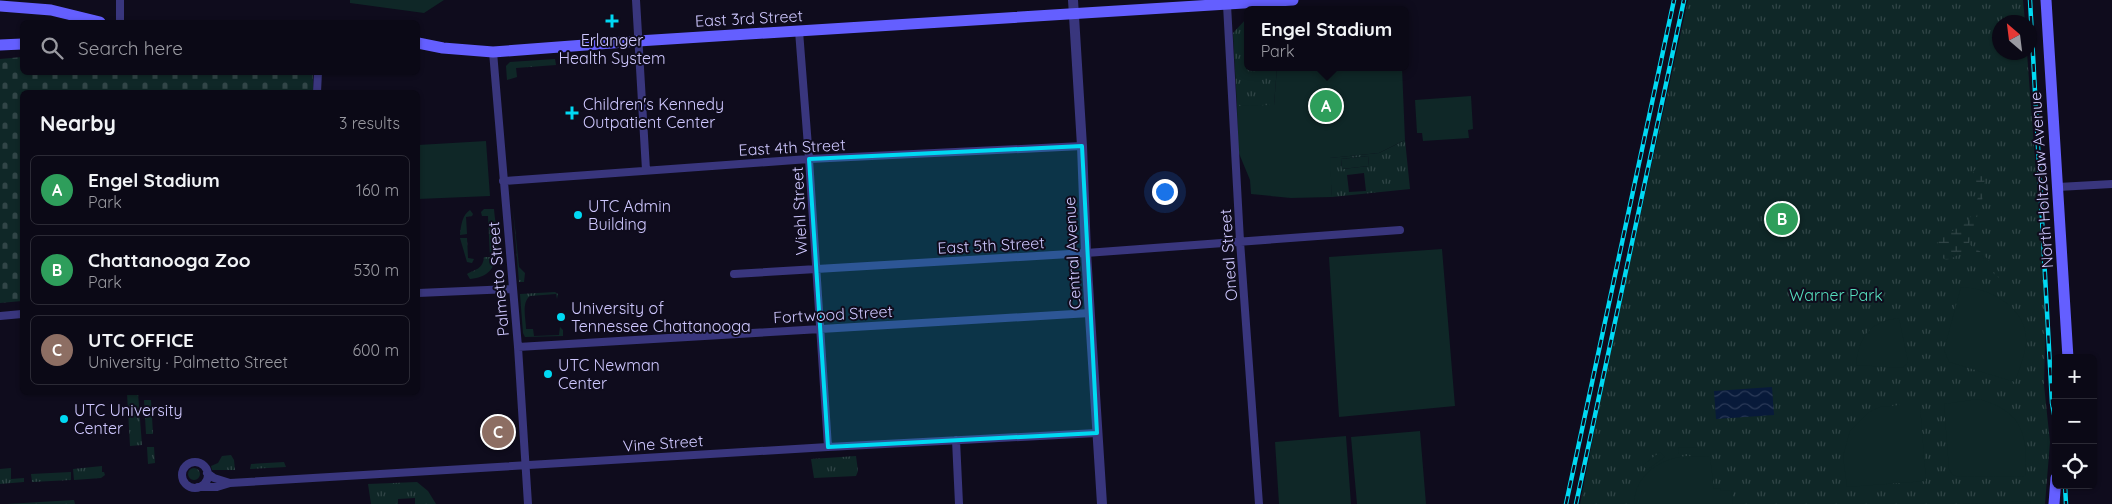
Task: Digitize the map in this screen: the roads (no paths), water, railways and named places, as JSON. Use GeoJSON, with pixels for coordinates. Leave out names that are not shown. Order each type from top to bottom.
{"type":"FeatureCollection","features":[{"type":"Feature","properties":{"kind":"main road","name":"East 3rd Street"},"geometry":{"type":"LineString","coordinates":[[420,42],[467,51],[493,52],[638,40],[1074,15],[1293,0]]}},
{"type":"Feature","properties":{"kind":"main road","name":"North Holtzclaw Avenue"},"geometry":{"type":"LineString","coordinates":[[2046,0],[2068,354]]}},
{"type":"Feature","properties":{"kind":"main road"},"geometry":{"type":"LineString","coordinates":[[0,6],[51,10],[92,20]]}},
{"type":"Feature","properties":{"kind":"main road"},"geometry":{"type":"LineString","coordinates":[[0,46],[20,44]]}},
{"type":"Feature","properties":{"kind":"main road"},"geometry":{"type":"LineString","coordinates":[[2054,504],[2055,489]]}},
{"type":"Feature","properties":{"kind":"street"},"geometry":{"type":"LineString","coordinates":[[120,0],[120,20]]}},
{"type":"Feature","properties":{"kind":"street"},"geometry":{"type":"LineString","coordinates":[[636,0],[646,170]]}},
{"type":"Feature","properties":{"kind":"street","name":"Central Avenue"},"geometry":{"type":"LineString","coordinates":[[1072,0],[1102,504]]}},
{"type":"Feature","properties":{"kind":"street","name":"Oneal Street"},"geometry":{"type":"LineString","coordinates":[[1227,5],[1240,241],[1259,504]]}},
{"type":"Feature","properties":{"kind":"street","name":"Wiehl Street"},"geometry":{"type":"LineString","coordinates":[[799,31],[810,160],[828,447]]}},
{"type":"Feature","properties":{"kind":"street","name":"Palmetto Street"},"geometry":{"type":"LineString","coordinates":[[493,52],[518,347],[528,504]]}},
{"type":"Feature","properties":{"kind":"street"},"geometry":{"type":"LineString","coordinates":[[317,90],[318,75]]}},
{"type":"Feature","properties":{"kind":"street","name":"East 4th Street"},"geometry":{"type":"LineString","coordinates":[[503,181],[810,160],[1082,146]]}},
{"type":"Feature","properties":{"kind":"street"},"geometry":{"type":"LineString","coordinates":[[2058,187],[2112,184]]}},
{"type":"Feature","properties":{"kind":"street","name":"East 5th Street"},"geometry":{"type":"LineString","coordinates":[[734,274],[1086,253],[1400,230]]}},
{"type":"Feature","properties":{"kind":"street"},"geometry":{"type":"LineString","coordinates":[[420,294],[512,289]]}},
{"type":"Feature","properties":{"kind":"street","name":"Fortwood Street"},"geometry":{"type":"LineString","coordinates":[[518,347],[1090,313]]}},
{"type":"Feature","properties":{"kind":"street"},"geometry":{"type":"LineString","coordinates":[[0,316],[20,314]]}},
{"type":"Feature","properties":{"kind":"street","name":"Vine Street"},"geometry":{"type":"LineString","coordinates":[[230,483],[214,478],[202,464],[194,462],[188,464],[184,469],[182,478],[191,486],[217,487],[230,483],[828,447],[1097,433]]}},
{"type":"Feature","properties":{"kind":"street"},"geometry":{"type":"LineString","coordinates":[[956,440],[958,504]]}},
{"type":"Feature","properties":{"kind":"street"},"geometry":{"type":"LineString","coordinates":[[196,487],[206,482],[207,472]]}},
{"type":"Feature","properties":{"kind":"water"},"geometry":{"type":"Polygon","coordinates":[[[1772,387],[1774,415],[1716,419],[1714,391],[1772,387]]]}},
{"type":"Feature","properties":{"kind":"railway"},"geometry":{"type":"LineString","coordinates":[[1566,504],[1674,0]]}},
{"type":"Feature","properties":{"kind":"railway"},"geometry":{"type":"LineString","coordinates":[[1576,504],[1684,0]]}},
{"type":"Feature","properties":{"kind":"railway"},"geometry":{"type":"LineString","coordinates":[[2030,0],[2052,403]]}},
{"type":"Feature","properties":{"kind":"railway"},"geometry":{"type":"LineString","coordinates":[[2065,489],[2066,504]]}},
{"type":"Feature","properties":{"kind":"place","name":"Erlanger Health System"},"geometry":{"type":"Point","coordinates":[612,21]}},
{"type":"Feature","properties":{"kind":"place","name":"Engel Stadium"},"geometry":{"type":"Point","coordinates":[1326,106]}},
{"type":"Feature","properties":{"kind":"place","name":"Children's Kennedy Outpatient Center"},"geometry":{"type":"Point","coordinates":[572,113]}},
{"type":"Feature","properties":{"kind":"place","name":"UTC Admin Building"},"geometry":{"type":"Point","coordinates":[578,215]}},
{"type":"Feature","properties":{"kind":"place","name":"Chattanooga Zoo"},"geometry":{"type":"Point","coordinates":[1782,219]}},
{"type":"Feature","properties":{"kind":"place","name":"University of Tennessee Chattanooga"},"geometry":{"type":"Point","coordinates":[561,317]}},
{"type":"Feature","properties":{"kind":"place","name":"UTC Newman Center"},"geometry":{"type":"Point","coordinates":[548,374]}},
{"type":"Feature","properties":{"kind":"place","name":"UTC University Center"},"geometry":{"type":"Point","coordinates":[64,419]}},
{"type":"Feature","properties":{"kind":"place","name":"UTC OFFICE"},"geometry":{"type":"Point","coordinates":[498,432]}},
{"type":"Feature","properties":{"kind":"park label","name":"Warner Park"},"geometry":{"type":"Point","coordinates":[1836,295]}}]}
